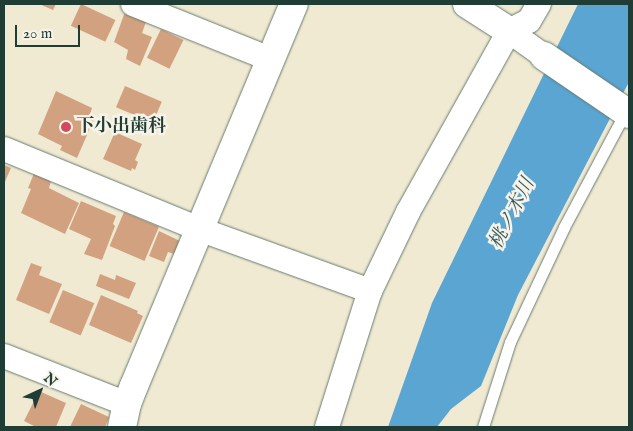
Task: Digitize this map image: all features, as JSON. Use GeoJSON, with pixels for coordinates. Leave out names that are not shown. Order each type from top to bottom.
{"type":"FeatureCollection","features":[{"type":"Feature","properties":{"kind":"street"},"geometry":{"type":"LineString","coordinates":[[133,4],[270,59]]}},
{"type":"Feature","properties":{"kind":"street"},"geometry":{"type":"LineString","coordinates":[[4,356],[124,416],[199,229],[294,4]]}},
{"type":"Feature","properties":{"kind":"street"},"geometry":{"type":"LineString","coordinates":[[467,4],[509,30],[544,56],[627,110]]}},
{"type":"Feature","properties":{"kind":"street"},"geometry":{"type":"LineString","coordinates":[[326,427],[370,291],[408,212],[509,30],[529,22],[539,4]]}},
{"type":"Feature","properties":{"kind":"street"},"geometry":{"type":"LineString","coordinates":[[4,149],[199,229],[370,291]]}},
{"type":"Feature","properties":{"kind":"lane"},"geometry":{"type":"LineString","coordinates":[[483,427],[510,342],[564,227],[627,110]]}},
{"type":"Feature","properties":{"kind":"water","name":"桃ノ木川"},"geometry":{"type":"Polygon","coordinates":[[[578,4],[629,4],[629,82],[518,295],[481,386],[451,409],[437,427],[388,427],[432,303],[578,4]]]}},
{"type":"Feature","properties":{"kind":"building"},"geometry":{"type":"Polygon","coordinates":[[[39,4],[56,4],[53,10],[39,4]]]}},
{"type":"Feature","properties":{"kind":"building"},"geometry":{"type":"Polygon","coordinates":[[[81,4],[115,20],[105,42],[71,26],[81,4]]]}},
{"type":"Feature","properties":{"kind":"building"},"geometry":{"type":"Polygon","coordinates":[[[125,12],[146,22],[142,33],[152,37],[140,66],[126,59],[128,50],[114,42],[125,12]]]}},
{"type":"Feature","properties":{"kind":"building"},"geometry":{"type":"Polygon","coordinates":[[[161,29],[183,40],[169,69],[147,58],[161,29]]]}},
{"type":"Feature","properties":{"kind":"building"},"geometry":{"type":"Polygon","coordinates":[[[125,86],[162,102],[153,123],[116,107],[125,86]]]}},
{"type":"Feature","properties":{"kind":"building","name":"下小出歯科"},"geometry":{"type":"Polygon","coordinates":[[[56,91],[92,108],[90,115],[94,119],[77,158],[60,150],[62,146],[38,134],[56,91]]]}},
{"type":"Feature","properties":{"kind":"building"},"geometry":{"type":"Polygon","coordinates":[[[115,132],[142,144],[135,160],[138,162],[135,170],[132,168],[131,171],[103,159],[115,132]]]}},
{"type":"Feature","properties":{"kind":"building"},"geometry":{"type":"Polygon","coordinates":[[[4,165],[11,168],[4,184],[4,165]]]}},
{"type":"Feature","properties":{"kind":"building"},"geometry":{"type":"Polygon","coordinates":[[[35,171],[52,178],[49,188],[79,203],[65,234],[21,213],[31,189],[28,188],[35,171]]]}},
{"type":"Feature","properties":{"kind":"building"},"geometry":{"type":"Polygon","coordinates":[[[81,201],[116,216],[113,224],[115,226],[102,260],[84,254],[91,239],[69,229],[81,201]]]}},
{"type":"Feature","properties":{"kind":"building"},"geometry":{"type":"Polygon","coordinates":[[[124,212],[159,227],[145,261],[110,246],[124,212]]]}},
{"type":"Feature","properties":{"kind":"building"},"geometry":{"type":"Polygon","coordinates":[[[159,231],[180,241],[174,254],[168,252],[164,262],[149,256],[159,231]]]}},
{"type":"Feature","properties":{"kind":"building"},"geometry":{"type":"Polygon","coordinates":[[[31,263],[42,267],[39,275],[62,284],[49,314],[16,300],[31,263]]]}},
{"type":"Feature","properties":{"kind":"building"},"geometry":{"type":"Polygon","coordinates":[[[100,274],[115,280],[116,275],[136,283],[129,299],[96,286],[100,274]]]}},
{"type":"Feature","properties":{"kind":"building"},"geometry":{"type":"Polygon","coordinates":[[[63,290],[94,303],[81,336],[49,322],[63,290]]]}},
{"type":"Feature","properties":{"kind":"building"},"geometry":{"type":"Polygon","coordinates":[[[101,295],[138,311],[137,313],[143,316],[131,343],[89,325],[101,295]]]}},
{"type":"Feature","properties":{"kind":"building"},"geometry":{"type":"Polygon","coordinates":[[[39,391],[66,403],[56,427],[36,427],[24,421],[39,391]]]}},
{"type":"Feature","properties":{"kind":"building"},"geometry":{"type":"Polygon","coordinates":[[[81,404],[109,417],[105,427],[70,427],[81,404]]]}},
{"type":"Feature","properties":{"kind":"place","name":"下小出歯科"},"geometry":{"type":"Point","coordinates":[66,127]}}]}
